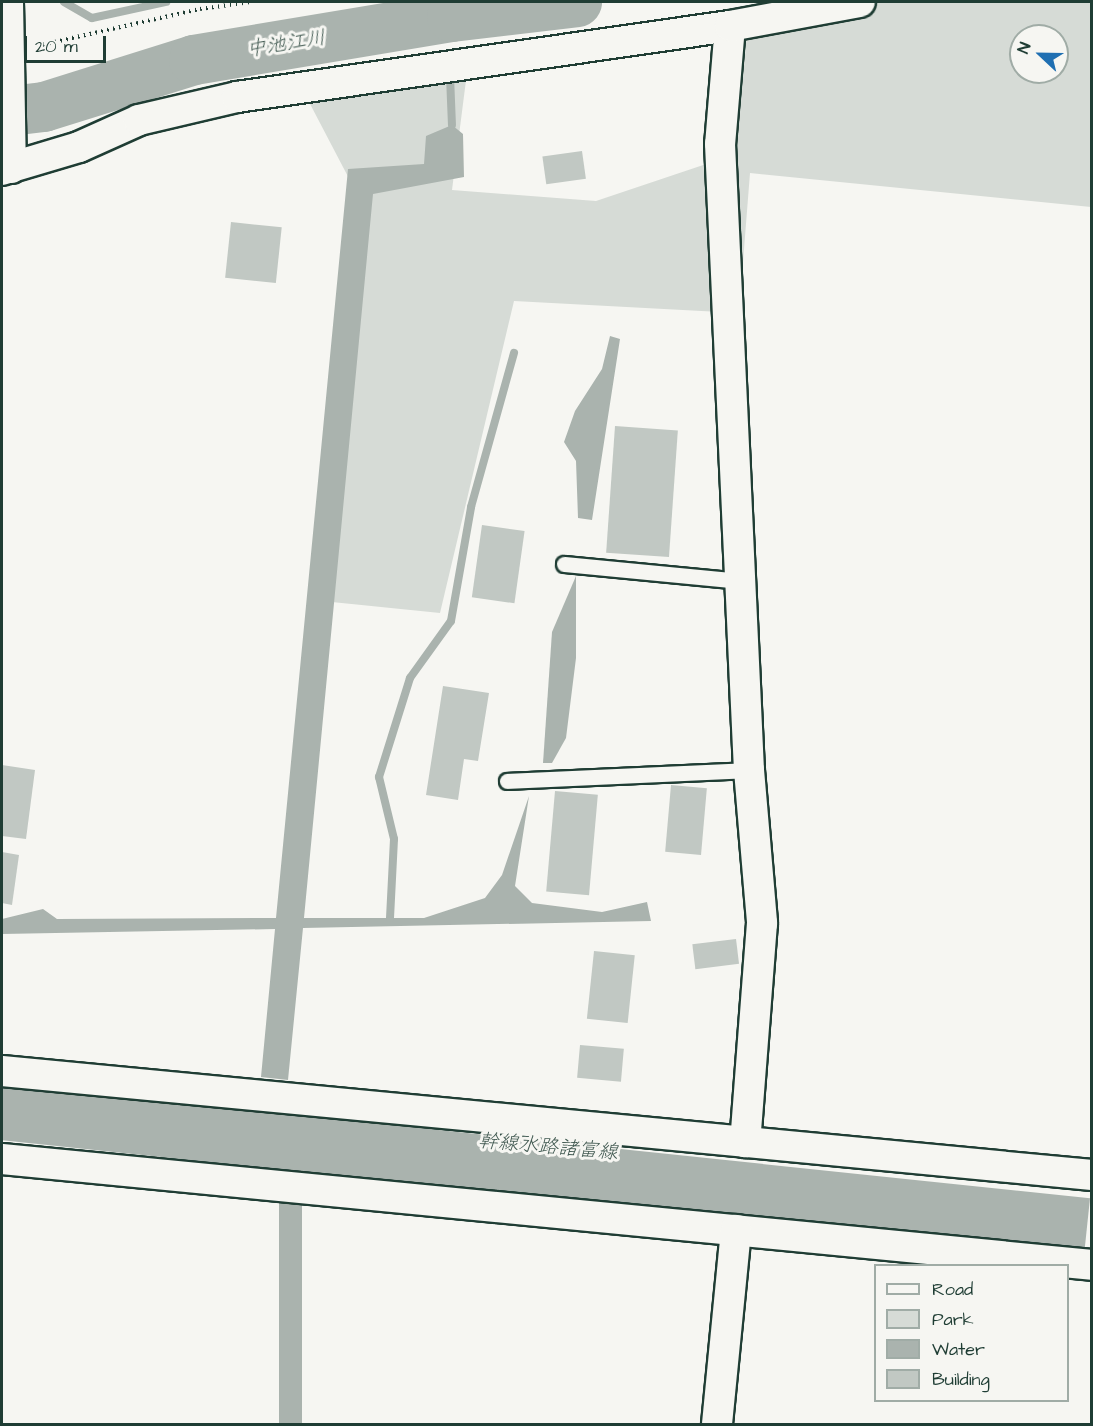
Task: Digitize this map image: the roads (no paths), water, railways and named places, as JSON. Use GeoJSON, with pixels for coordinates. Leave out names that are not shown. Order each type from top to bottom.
{"type":"FeatureCollection","features":[{"type":"Feature","properties":{"kind":"street"},"geometry":{"type":"LineString","coordinates":[[8,2],[11,52],[6,169],[80,147],[139,120],[237,97],[730,26],[860,2]]}},
{"type":"Feature","properties":{"kind":"street"},"geometry":{"type":"LineString","coordinates":[[730,26],[720,144],[749,770],[762,923],[745,1142]]}},
{"type":"Feature","properties":{"kind":"street"},"geometry":{"type":"LineString","coordinates":[[2,1071],[1092,1175]]}},
{"type":"Feature","properties":{"kind":"street"},"geometry":{"type":"LineString","coordinates":[[2,1159],[1092,1265]]}},
{"type":"Feature","properties":{"kind":"street"},"geometry":{"type":"LineString","coordinates":[[717,1425],[736,1230]]}},
{"type":"Feature","properties":{"kind":"lane"},"geometry":{"type":"LineString","coordinates":[[564,564],[741,581]]}},
{"type":"Feature","properties":{"kind":"lane"},"geometry":{"type":"LineString","coordinates":[[507,781],[749,770]]}},
{"type":"Feature","properties":{"kind":"water"},"geometry":{"type":"Polygon","coordinates":[[[452,125],[463,134],[464,177],[373,194],[304,918],[424,918],[485,898],[502,875],[529,796],[515,886],[532,903],[602,912],[647,902],[651,921],[303,928],[288,1080],[261,1077],[275,929],[2,934],[2,919],[43,909],[57,919],[276,918],[348,169],[424,164],[426,136],[452,125]]]}},
{"type":"Feature","properties":{"kind":"water"},"geometry":{"type":"Polygon","coordinates":[[[610,336],[620,339],[592,520],[578,518],[576,461],[564,442],[575,411],[602,369],[610,336]]]}},
{"type":"Feature","properties":{"kind":"water"},"geometry":{"type":"Polygon","coordinates":[[[576,576],[576,658],[566,738],[552,763],[543,763],[552,632],[576,576]]]}},
{"type":"Feature","properties":{"kind":"water","name":"幹線水路諸富線"},"geometry":{"type":"Polygon","coordinates":[[[2,1084],[1090,1198],[1084,1254],[2,1140],[2,1084]]]}},
{"type":"Feature","properties":{"kind":"water"},"geometry":{"type":"Polygon","coordinates":[[[279,1198],[302,1198],[302,1424],[279,1424],[279,1198]]]}},
{"type":"Feature","properties":{"kind":"waterway"},"geometry":{"type":"LineString","coordinates":[[64,2],[92,18],[166,2]]}},
{"type":"Feature","properties":{"kind":"waterway","name":"中池江川"},"geometry":{"type":"LineString","coordinates":[[2,112],[44,107],[194,60],[452,17],[577,2]]}},
{"type":"Feature","properties":{"kind":"waterway"},"geometry":{"type":"LineString","coordinates":[[450,76],[452,125]]}},
{"type":"Feature","properties":{"kind":"waterway"},"geometry":{"type":"LineString","coordinates":[[390,918],[394,839],[379,777],[410,678],[451,621],[471,507],[514,353]]}}]}
